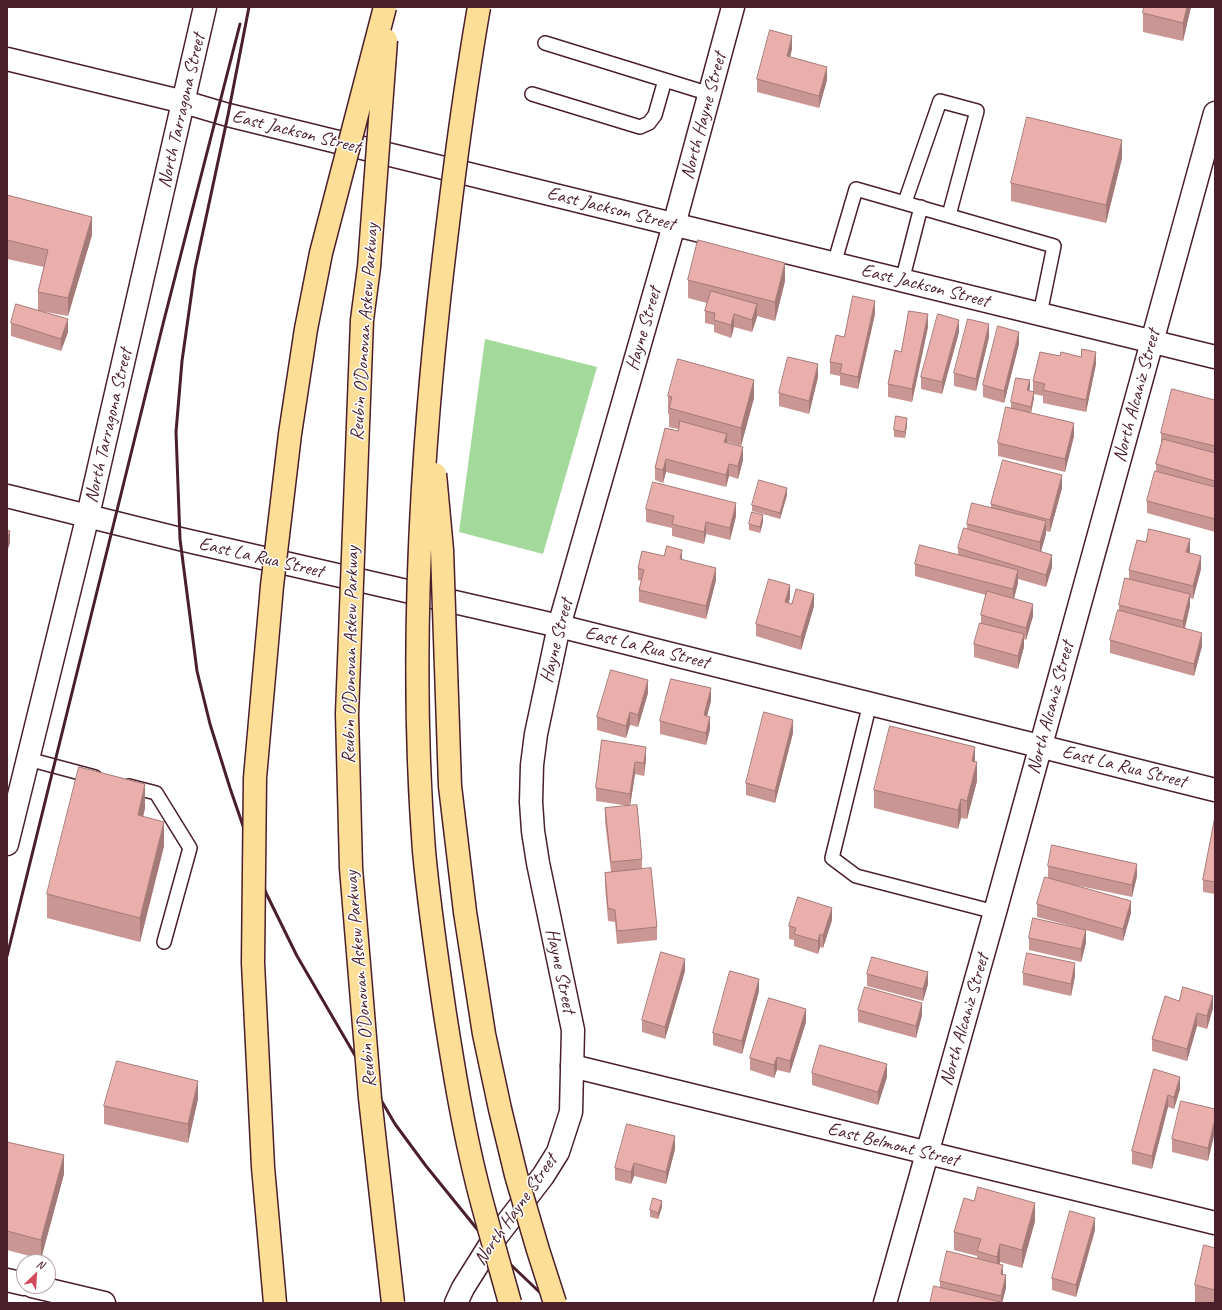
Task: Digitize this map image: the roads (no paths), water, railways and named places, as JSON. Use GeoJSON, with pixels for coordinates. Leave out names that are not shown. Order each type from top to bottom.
{"type":"FeatureCollection","features":[{"type":"Feature","properties":{"kind":"highway"},"geometry":{"type":"LineString","coordinates":[[275,1303],[263,1167],[252,963],[255,778],[272,586],[290,434],[306,329],[322,253],[385,7]]}},
{"type":"Feature","properties":{"kind":"highway","name":"Reubin O'Donovan Askew Parkway"},"geometry":{"type":"LineString","coordinates":[[389,7],[369,267],[362,320],[347,714],[352,876],[370,1098],[393,1303]]}},
{"type":"Feature","properties":{"kind":"highway"},"geometry":{"type":"LineString","coordinates":[[479,7],[461,118],[447,226],[429,406],[420,541],[417,700],[425,854],[435,948],[460,1102],[476,1182],[510,1303]]}},
{"type":"Feature","properties":{"kind":"highway"},"geometry":{"type":"LineString","coordinates":[[429,406],[442,550],[450,786],[465,912],[484,1034],[500,1109],[516,1175],[555,1303]]}},
{"type":"Feature","properties":{"kind":"street","name":"North Tarragona Street"},"geometry":{"type":"LineString","coordinates":[[7,844],[88,516],[206,7]]}},
{"type":"Feature","properties":{"kind":"street","name":"North Hayne Street"},"geometry":{"type":"LineString","coordinates":[[674,225],[733,7]]}},
{"type":"Feature","properties":{"kind":"street","name":"East Jackson Street"},"geometry":{"type":"LineString","coordinates":[[7,58],[184,102],[271,126],[1215,357]]}},
{"type":"Feature","properties":{"kind":"street","name":"North Alcaniz Street"},"geometry":{"type":"LineString","coordinates":[[885,1303],[995,912],[1215,113]]}},
{"type":"Feature","properties":{"kind":"street","name":"Hayne Street"},"geometry":{"type":"LineString","coordinates":[[572,1066],[573,1030],[538,863],[533,831],[530,802],[532,765],[536,734],[559,626],[674,225]]}},
{"type":"Feature","properties":{"kind":"street","name":"East La Rua Street"},"geometry":{"type":"LineString","coordinates":[[7,496],[180,539],[559,626],[1215,790]]}},
{"type":"Feature","properties":{"kind":"street","name":"North Hayne Street"},"geometry":{"type":"LineString","coordinates":[[456,1303],[462,1288],[490,1245],[543,1176],[558,1152],[571,1112],[572,1066]]}},
{"type":"Feature","properties":{"kind":"street","name":"East Belmont Street"},"geometry":{"type":"LineString","coordinates":[[572,1066],[1215,1223]]}},
{"type":"Feature","properties":{"kind":"street"},"geometry":{"type":"LineString","coordinates":[[56,1292],[104,1303]]}},
{"type":"Feature","properties":{"kind":"lane"},"geometry":{"type":"LineString","coordinates":[[545,43],[710,94]]}},
{"type":"Feature","properties":{"kind":"lane"},"geometry":{"type":"LineString","coordinates":[[532,94],[640,127],[649,123],[655,115],[665,80]]}},
{"type":"Feature","properties":{"kind":"lane"},"geometry":{"type":"LineString","coordinates":[[905,202],[940,101],[977,111],[949,215]]}},
{"type":"Feature","properties":{"kind":"lane"},"geometry":{"type":"LineString","coordinates":[[834,264],[856,189],[1054,246],[1040,314]]}},
{"type":"Feature","properties":{"kind":"lane"},"geometry":{"type":"LineString","coordinates":[[902,281],[921,207]]}},
{"type":"Feature","properties":{"kind":"lane"},"geometry":{"type":"LineString","coordinates":[[870,703],[832,858],[856,876],[995,912]]}},
{"type":"Feature","properties":{"kind":"lane"},"geometry":{"type":"LineString","coordinates":[[28,759],[105,779]]}},
{"type":"Feature","properties":{"kind":"lane"},"geometry":{"type":"LineString","coordinates":[[120,783],[156,793],[190,848],[164,942]]}},
{"type":"Feature","properties":{"kind":"railway"},"geometry":{"type":"LineString","coordinates":[[249,7],[228,115],[195,269],[182,361],[176,432],[180,539],[197,671],[210,724],[266,893],[297,956],[395,1124],[426,1166],[490,1245],[551,1303]]}},
{"type":"Feature","properties":{"kind":"railway"},"geometry":{"type":"LineString","coordinates":[[7,956],[163,324],[240,24]]}}]}
